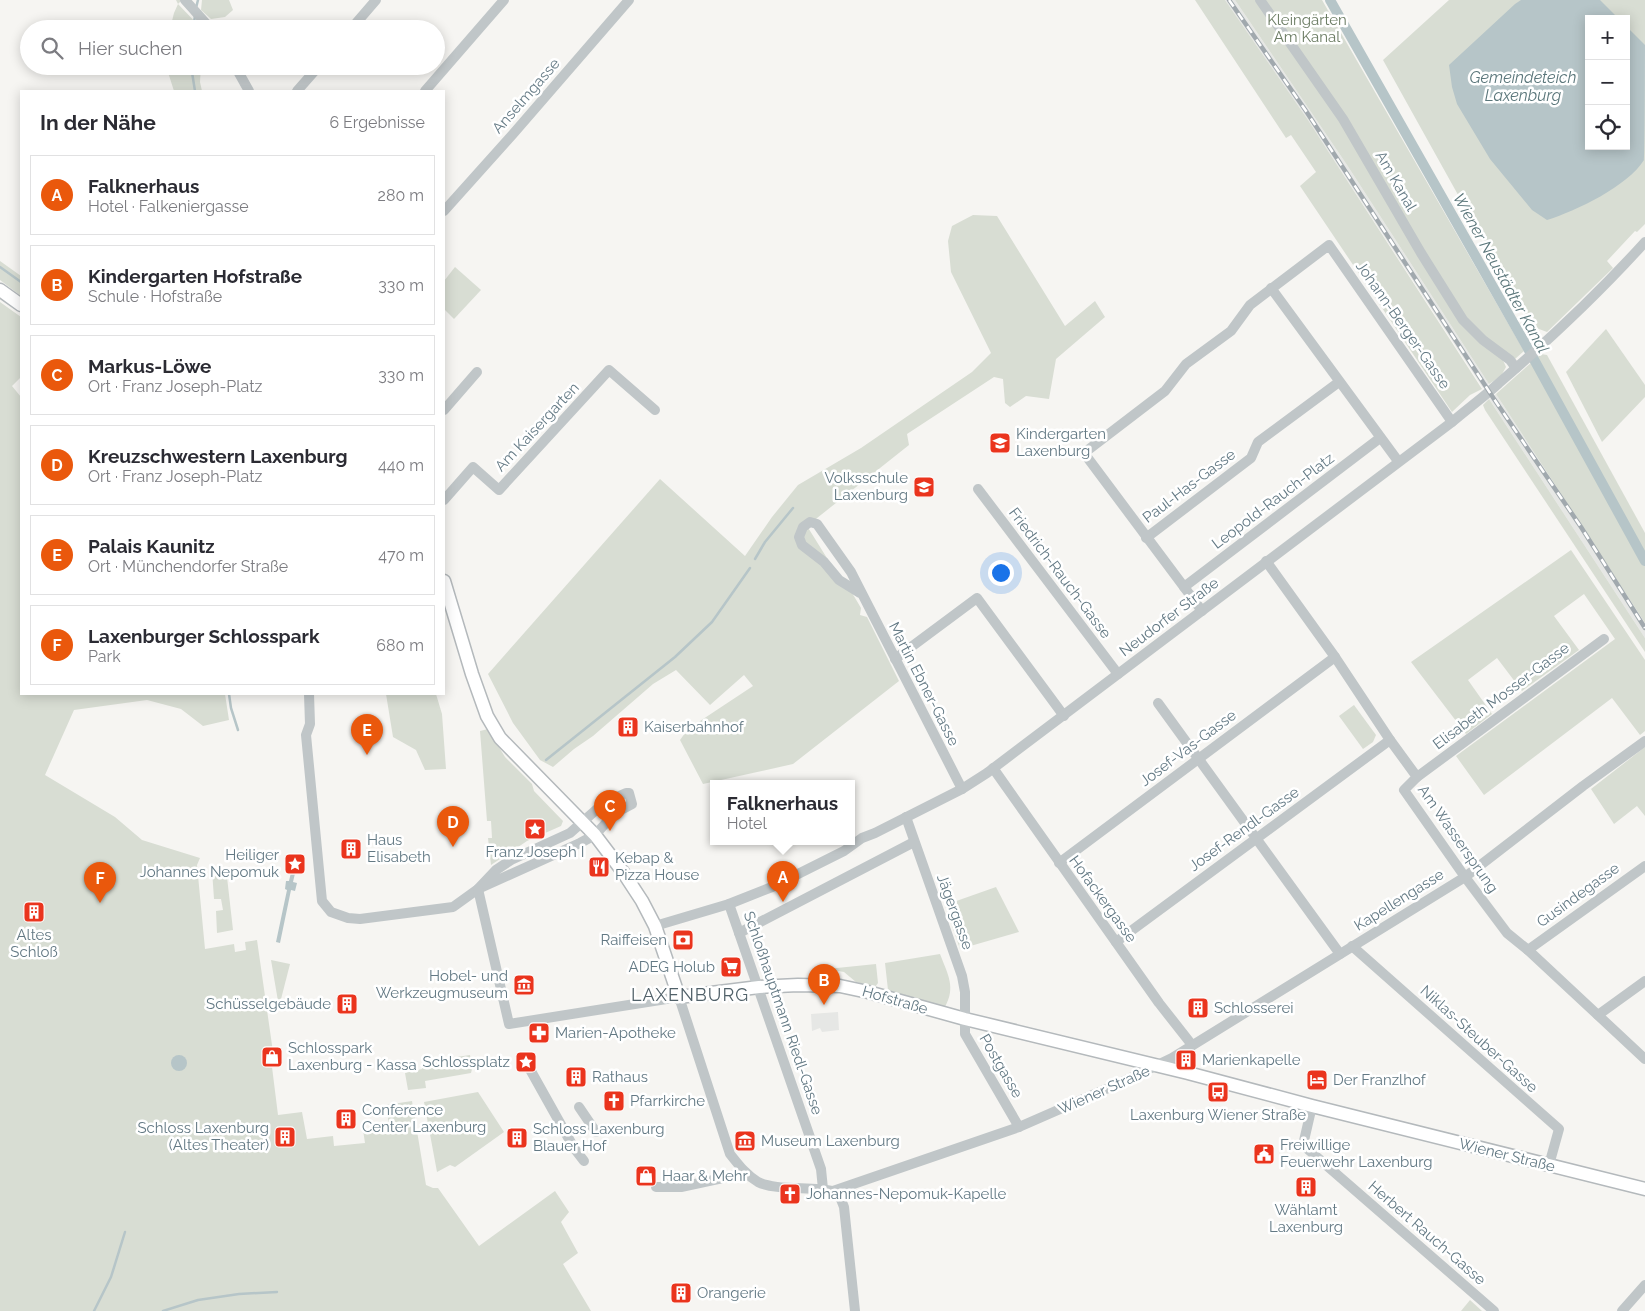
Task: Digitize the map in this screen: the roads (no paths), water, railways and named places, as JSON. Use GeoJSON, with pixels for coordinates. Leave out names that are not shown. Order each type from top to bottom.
{"type":"FeatureCollection","features":[{"type":"Feature","properties":{"kind":"main road"},"geometry":{"type":"LineString","coordinates":[[0,290],[20,304]]}},
{"type":"Feature","properties":{"kind":"main road"},"geometry":{"type":"LineString","coordinates":[[445,584],[472,674],[487,716],[500,738],[595,835],[637,894],[655,926],[680,997]]}},
{"type":"Feature","properties":{"kind":"main road","name":"Hofstraße"},"geometry":{"type":"LineString","coordinates":[[680,997],[759,987],[798,985],[840,986],[1156,1066]]}},
{"type":"Feature","properties":{"kind":"main road","name":"Wiener Straße"},"geometry":{"type":"LineString","coordinates":[[1156,1066],[1645,1189]]}},
{"type":"Feature","properties":{"kind":"street"},"geometry":{"type":"LineString","coordinates":[[359,20],[376,0]]}},
{"type":"Feature","properties":{"kind":"street"},"geometry":{"type":"LineString","coordinates":[[445,68],[504,0]]}},
{"type":"Feature","properties":{"kind":"street","name":"Anselmgasse"},"geometry":{"type":"LineString","coordinates":[[445,209],[513,134],[629,0]]}},
{"type":"Feature","properties":{"kind":"street","name":"Am Kanal"},"geometry":{"type":"LineString","coordinates":[[1260,0],[1343,119],[1421,253],[1463,320],[1483,340],[1510,360],[1516,368]]}},
{"type":"Feature","properties":{"kind":"street"},"geometry":{"type":"LineString","coordinates":[[187,2],[203,20]]}},
{"type":"Feature","properties":{"kind":"street"},"geometry":{"type":"LineString","coordinates":[[240,75],[249,90]]}},
{"type":"Feature","properties":{"kind":"street"},"geometry":{"type":"LineString","coordinates":[[298,90],[311,75]]}},
{"type":"Feature","properties":{"kind":"street"},"geometry":{"type":"LineString","coordinates":[[426,90],[439,75]]}},
{"type":"Feature","properties":{"kind":"street","name":"Neudorfer Straße"},"geometry":{"type":"LineString","coordinates":[[855,843],[962,789],[993,768],[1452,422],[1536,351],[1645,242]]}},
{"type":"Feature","properties":{"kind":"street","name":"Johann-Berger-Gasse"},"geometry":{"type":"LineString","coordinates":[[1270,288],[1329,245],[1452,422]]}},
{"type":"Feature","properties":{"kind":"street"},"geometry":{"type":"LineString","coordinates":[[1202,610],[1146,538],[1084,452],[1165,391],[1186,364],[1231,331],[1250,305],[1270,288],[1398,461]]}},
{"type":"Feature","properties":{"kind":"street","name":"Am Kaisergarten"},"geometry":{"type":"LineString","coordinates":[[445,499],[473,467],[499,490],[609,370],[655,410]]}},
{"type":"Feature","properties":{"kind":"street"},"geometry":{"type":"LineString","coordinates":[[445,409],[477,372]]}},
{"type":"Feature","properties":{"kind":"street","name":"Paul-Has-Gasse"},"geometry":{"type":"LineString","coordinates":[[1146,538],[1251,458],[1258,442],[1339,382]]}},
{"type":"Feature","properties":{"kind":"street","name":"Leopold-Rauch-Platz"},"geometry":{"type":"LineString","coordinates":[[1184,587],[1380,438]]}},
{"type":"Feature","properties":{"kind":"street","name":"Friedrich-Rauch-Gasse"},"geometry":{"type":"LineString","coordinates":[[978,489],[1118,674]]}},
{"type":"Feature","properties":{"kind":"street","name":"Martin Ebner-Gasse"},"geometry":{"type":"LineString","coordinates":[[860,593],[839,580],[824,562],[802,545],[799,537],[803,527],[810,522],[817,524],[851,572],[860,593],[962,789]]}},
{"type":"Feature","properties":{"kind":"street","name":"Am Wassersprung"},"geometry":{"type":"LineString","coordinates":[[1266,561],[1417,777],[1404,790],[1507,933],[1528,950],[1645,1059]]}},
{"type":"Feature","properties":{"kind":"street"},"geometry":{"type":"LineString","coordinates":[[895,659],[977,598],[1064,716]]}},
{"type":"Feature","properties":{"kind":"street","name":"Elisabeth Mosser-Gasse"},"geometry":{"type":"LineString","coordinates":[[1417,777],[1604,639]]}},
{"type":"Feature","properties":{"kind":"street","name":"Josef-Vas-Gasse"},"geometry":{"type":"LineString","coordinates":[[1059,862],[1335,658]]}},
{"type":"Feature","properties":{"kind":"street"},"geometry":{"type":"LineString","coordinates":[[308,695],[310,724],[306,735],[322,901],[331,912],[348,918],[360,919],[453,907],[478,889],[496,870],[511,860],[570,833],[610,799],[626,793],[629,793],[632,797],[632,804],[615,813],[595,835],[580,844],[478,889]]}},
{"type":"Feature","properties":{"kind":"street"},"geometry":{"type":"LineString","coordinates":[[1158,703],[1340,954]]}},
{"type":"Feature","properties":{"kind":"street","name":"Josef-Rendl-Gasse"},"geometry":{"type":"LineString","coordinates":[[1116,942],[1390,740]]}},
{"type":"Feature","properties":{"kind":"street","name":"Kapellengasse"},"geometry":{"type":"LineString","coordinates":[[1156,1066],[1172,1058],[1465,877],[1645,741]]}},
{"type":"Feature","properties":{"kind":"street","name":"Hofackergasse"},"geometry":{"type":"LineString","coordinates":[[993,768],[1159,1003],[1192,1045]]}},
{"type":"Feature","properties":{"kind":"street","name":"Jägergasse"},"geometry":{"type":"LineString","coordinates":[[906,817],[962,976],[965,992],[965,1019]]}},
{"type":"Feature","properties":{"kind":"street"},"geometry":{"type":"LineString","coordinates":[[739,933],[914,842]]}},
{"type":"Feature","properties":{"kind":"street","name":"Neudorfer Straße"},"geometry":{"type":"LineString","coordinates":[[655,926],[729,904],[772,887],[809,867],[835,856],[852,845]]}},
{"type":"Feature","properties":{"kind":"street","name":"Gusindegasse"},"geometry":{"type":"LineString","coordinates":[[1528,950],[1645,866]]}},
{"type":"Feature","properties":{"kind":"street","name":"Hofstraße"},"geometry":{"type":"LineString","coordinates":[[478,889],[509,1024],[680,997]]}},
{"type":"Feature","properties":{"kind":"street","name":"Schloßhauptmann Riedl-Gasse"},"geometry":{"type":"LineString","coordinates":[[729,904],[828,1190]]}},
{"type":"Feature","properties":{"kind":"street","name":"Niklas-Steuber-Gasse"},"geometry":{"type":"LineString","coordinates":[[1352,946],[1558,1129],[1549,1165]]}},
{"type":"Feature","properties":{"kind":"street"},"geometry":{"type":"LineString","coordinates":[[1598,1015],[1645,981]]}},
{"type":"Feature","properties":{"kind":"street"},"geometry":{"type":"LineString","coordinates":[[656,1187],[681,1187],[746,1173],[730,1154],[680,997]]}},
{"type":"Feature","properties":{"kind":"street","name":"Postgasse"},"geometry":{"type":"LineString","coordinates":[[965,1019],[965,1034],[1019,1127]]}},
{"type":"Feature","properties":{"kind":"street"},"geometry":{"type":"LineString","coordinates":[[527,1064],[574,1148],[584,1161]]}},
{"type":"Feature","properties":{"kind":"street","name":"Wiener Straße"},"geometry":{"type":"LineString","coordinates":[[746,1173],[759,1182],[775,1186],[828,1190],[1019,1127],[1156,1066]]}},
{"type":"Feature","properties":{"kind":"street","name":"Herbert Rauch-Gasse"},"geometry":{"type":"LineString","coordinates":[[1312,1106],[1303,1145],[1494,1311]]}},
{"type":"Feature","properties":{"kind":"street"},"geometry":{"type":"LineString","coordinates":[[579,1107],[596,1132]]}},
{"type":"Feature","properties":{"kind":"street"},"geometry":{"type":"LineString","coordinates":[[828,1190],[840,1197],[844,1207],[855,1311]]}},
{"type":"Feature","properties":{"kind":"street"},"geometry":{"type":"LineString","coordinates":[[1622,1311],[1645,1285]]}},
{"type":"Feature","properties":{"kind":"water","name":"Gemeindeteich Laxenburg"},"geometry":{"type":"Polygon","coordinates":[[[1521,0],[1600,0],[1615,15],[1585,15],[1585,150],[1630,150],[1630,30],[1645,45],[1644,160],[1636,170],[1614,188],[1586,204],[1547,220],[1532,210],[1490,159],[1457,104],[1452,87],[1449,65],[1521,0]]]}},
{"type":"Feature","properties":{"kind":"water"},"geometry":{"type":"Polygon","coordinates":[[[293,864],[297,865],[293,882],[297,883],[295,891],[291,890],[280,943],[276,942],[287,890],[285,889],[286,881],[289,881],[293,864]]]}},
{"type":"Feature","properties":{"kind":"water"},"geometry":{"type":"Polygon","coordinates":[[[179,1055],[185,1057],[187,1063],[185,1069],[179,1071],[173,1069],[171,1063],[173,1057],[179,1055]]]}},
{"type":"Feature","properties":{"kind":"waterway"},"geometry":{"type":"LineString","coordinates":[[196,8],[198,0]]}},
{"type":"Feature","properties":{"kind":"waterway","name":"Wiener Neustädter Kanal"},"geometry":{"type":"LineString","coordinates":[[1330,0],[1526,345],[1645,561]]}},
{"type":"Feature","properties":{"kind":"waterway"},"geometry":{"type":"LineString","coordinates":[[194,20],[195,16]]}},
{"type":"Feature","properties":{"kind":"waterway"},"geometry":{"type":"LineString","coordinates":[[192,75],[195,90]]}},
{"type":"Feature","properties":{"kind":"waterway"},"geometry":{"type":"LineString","coordinates":[[0,267],[20,281]]}},
{"type":"Feature","properties":{"kind":"waterway"},"geometry":{"type":"LineString","coordinates":[[755,559],[765,542],[793,508]]}},
{"type":"Feature","properties":{"kind":"waterway"},"geometry":{"type":"LineString","coordinates":[[546,760],[675,657],[712,622],[750,568]]}},
{"type":"Feature","properties":{"kind":"waterway"},"geometry":{"type":"LineString","coordinates":[[229,695],[238,730]]}},
{"type":"Feature","properties":{"kind":"waterway"},"geometry":{"type":"LineString","coordinates":[[94,1311],[111,1277],[125,1232]]}},
{"type":"Feature","properties":{"kind":"waterway"},"geometry":{"type":"LineString","coordinates":[[163,1311],[198,1300],[239,1294],[277,1292]]}},
{"type":"Feature","properties":{"kind":"railway"},"geometry":{"type":"LineString","coordinates":[[1229,0],[1306,111],[1494,399],[1581,527],[1645,628]]}},
{"type":"Feature","properties":{"kind":"place","name":"Kindergarten Laxenburg"},"geometry":{"type":"Point","coordinates":[1000,443]}},
{"type":"Feature","properties":{"kind":"place","name":"Volksschule Laxenburg"},"geometry":{"type":"Point","coordinates":[924,487]}},
{"type":"Feature","properties":{"kind":"place","name":"Kaiserbahnhof"},"geometry":{"type":"Point","coordinates":[628,727]}},
{"type":"Feature","properties":{"kind":"place","name":"Palais Kaunitz"},"geometry":{"type":"Point","coordinates":[367,755]}},
{"type":"Feature","properties":{"kind":"place","name":"Franz Joseph I"},"geometry":{"type":"Point","coordinates":[535,829]}},
{"type":"Feature","properties":{"kind":"place","name":"Markus-Löwe"},"geometry":{"type":"Point","coordinates":[610,831]}},
{"type":"Feature","properties":{"kind":"place","name":"Kreuzschwestern Laxenburg"},"geometry":{"type":"Point","coordinates":[453,847]}},
{"type":"Feature","properties":{"kind":"place","name":"Haus Elisabeth"},"geometry":{"type":"Point","coordinates":[351,849]}},
{"type":"Feature","properties":{"kind":"place","name":"Heiliger Johannes Nepomuk"},"geometry":{"type":"Point","coordinates":[295,864]}},
{"type":"Feature","properties":{"kind":"place","name":"Kebap & Pizza House"},"geometry":{"type":"Point","coordinates":[599,867]}},
{"type":"Feature","properties":{"kind":"place","name":"Falknerhaus"},"geometry":{"type":"Point","coordinates":[783,902]}},
{"type":"Feature","properties":{"kind":"place","name":"Laxenburger Schlosspark"},"geometry":{"type":"Point","coordinates":[100,903]}},
{"type":"Feature","properties":{"kind":"place","name":"Altes Schloß"},"geometry":{"type":"Point","coordinates":[34,912]}},
{"type":"Feature","properties":{"kind":"place","name":"Raiffeisen"},"geometry":{"type":"Point","coordinates":[683,940]}},
{"type":"Feature","properties":{"kind":"place","name":"ADEG Holub"},"geometry":{"type":"Point","coordinates":[731,967]}},
{"type":"Feature","properties":{"kind":"place","name":"Hobel- und Werkzeugmuseum"},"geometry":{"type":"Point","coordinates":[524,985]}},
{"type":"Feature","properties":{"kind":"place","name":"Schüsselgebäude"},"geometry":{"type":"Point","coordinates":[347,1004]}},
{"type":"Feature","properties":{"kind":"place","name":"Kindergarten Hofstraße"},"geometry":{"type":"Point","coordinates":[824,1005]}},
{"type":"Feature","properties":{"kind":"place","name":"Schlosserei"},"geometry":{"type":"Point","coordinates":[1198,1008]}},
{"type":"Feature","properties":{"kind":"place","name":"Marien-Apotheke"},"geometry":{"type":"Point","coordinates":[539,1033]}},
{"type":"Feature","properties":{"kind":"place","name":"Schlosspark Laxenburg - Kassa"},"geometry":{"type":"Point","coordinates":[272,1057]}},
{"type":"Feature","properties":{"kind":"place","name":"Marienkapelle"},"geometry":{"type":"Point","coordinates":[1186,1060]}},
{"type":"Feature","properties":{"kind":"place","name":"Schlossplatz"},"geometry":{"type":"Point","coordinates":[526,1062]}},
{"type":"Feature","properties":{"kind":"place","name":"Rathaus"},"geometry":{"type":"Point","coordinates":[576,1077]}},
{"type":"Feature","properties":{"kind":"place","name":"Der Franzlhof"},"geometry":{"type":"Point","coordinates":[1317,1080]}},
{"type":"Feature","properties":{"kind":"place","name":"Laxenburg Wiener Straße"},"geometry":{"type":"Point","coordinates":[1218,1092]}},
{"type":"Feature","properties":{"kind":"place","name":"Pfarrkirche"},"geometry":{"type":"Point","coordinates":[614,1101]}},
{"type":"Feature","properties":{"kind":"place","name":"Conference Center Laxenburg"},"geometry":{"type":"Point","coordinates":[346,1119]}},
{"type":"Feature","properties":{"kind":"place","name":"Schloss Laxenburg (Altes Theater)"},"geometry":{"type":"Point","coordinates":[285,1137]}},
{"type":"Feature","properties":{"kind":"place","name":"Schloss Laxenburg Blauer Hof"},"geometry":{"type":"Point","coordinates":[517,1138]}},
{"type":"Feature","properties":{"kind":"place","name":"Museum Laxenburg"},"geometry":{"type":"Point","coordinates":[745,1141]}},
{"type":"Feature","properties":{"kind":"place","name":"Freiwillige Feuerwehr Laxenburg"},"geometry":{"type":"Point","coordinates":[1264,1154]}},
{"type":"Feature","properties":{"kind":"place","name":"Haar & Mehr"},"geometry":{"type":"Point","coordinates":[646,1176]}},
{"type":"Feature","properties":{"kind":"place","name":"Wählamt Laxenburg"},"geometry":{"type":"Point","coordinates":[1306,1187]}},
{"type":"Feature","properties":{"kind":"place","name":"Johannes-Nepomuk-Kapelle"},"geometry":{"type":"Point","coordinates":[790,1194]}},
{"type":"Feature","properties":{"kind":"place","name":"Orangerie"},"geometry":{"type":"Point","coordinates":[681,1293]}},
{"type":"Feature","properties":{"kind":"district","name":"LAXENBURG"},"geometry":{"type":"Point","coordinates":[690,994]}},
{"type":"Feature","properties":{"kind":"park label","name":"Kleingärten Am Kanal"},"geometry":{"type":"Point","coordinates":[1307,28]}}]}
